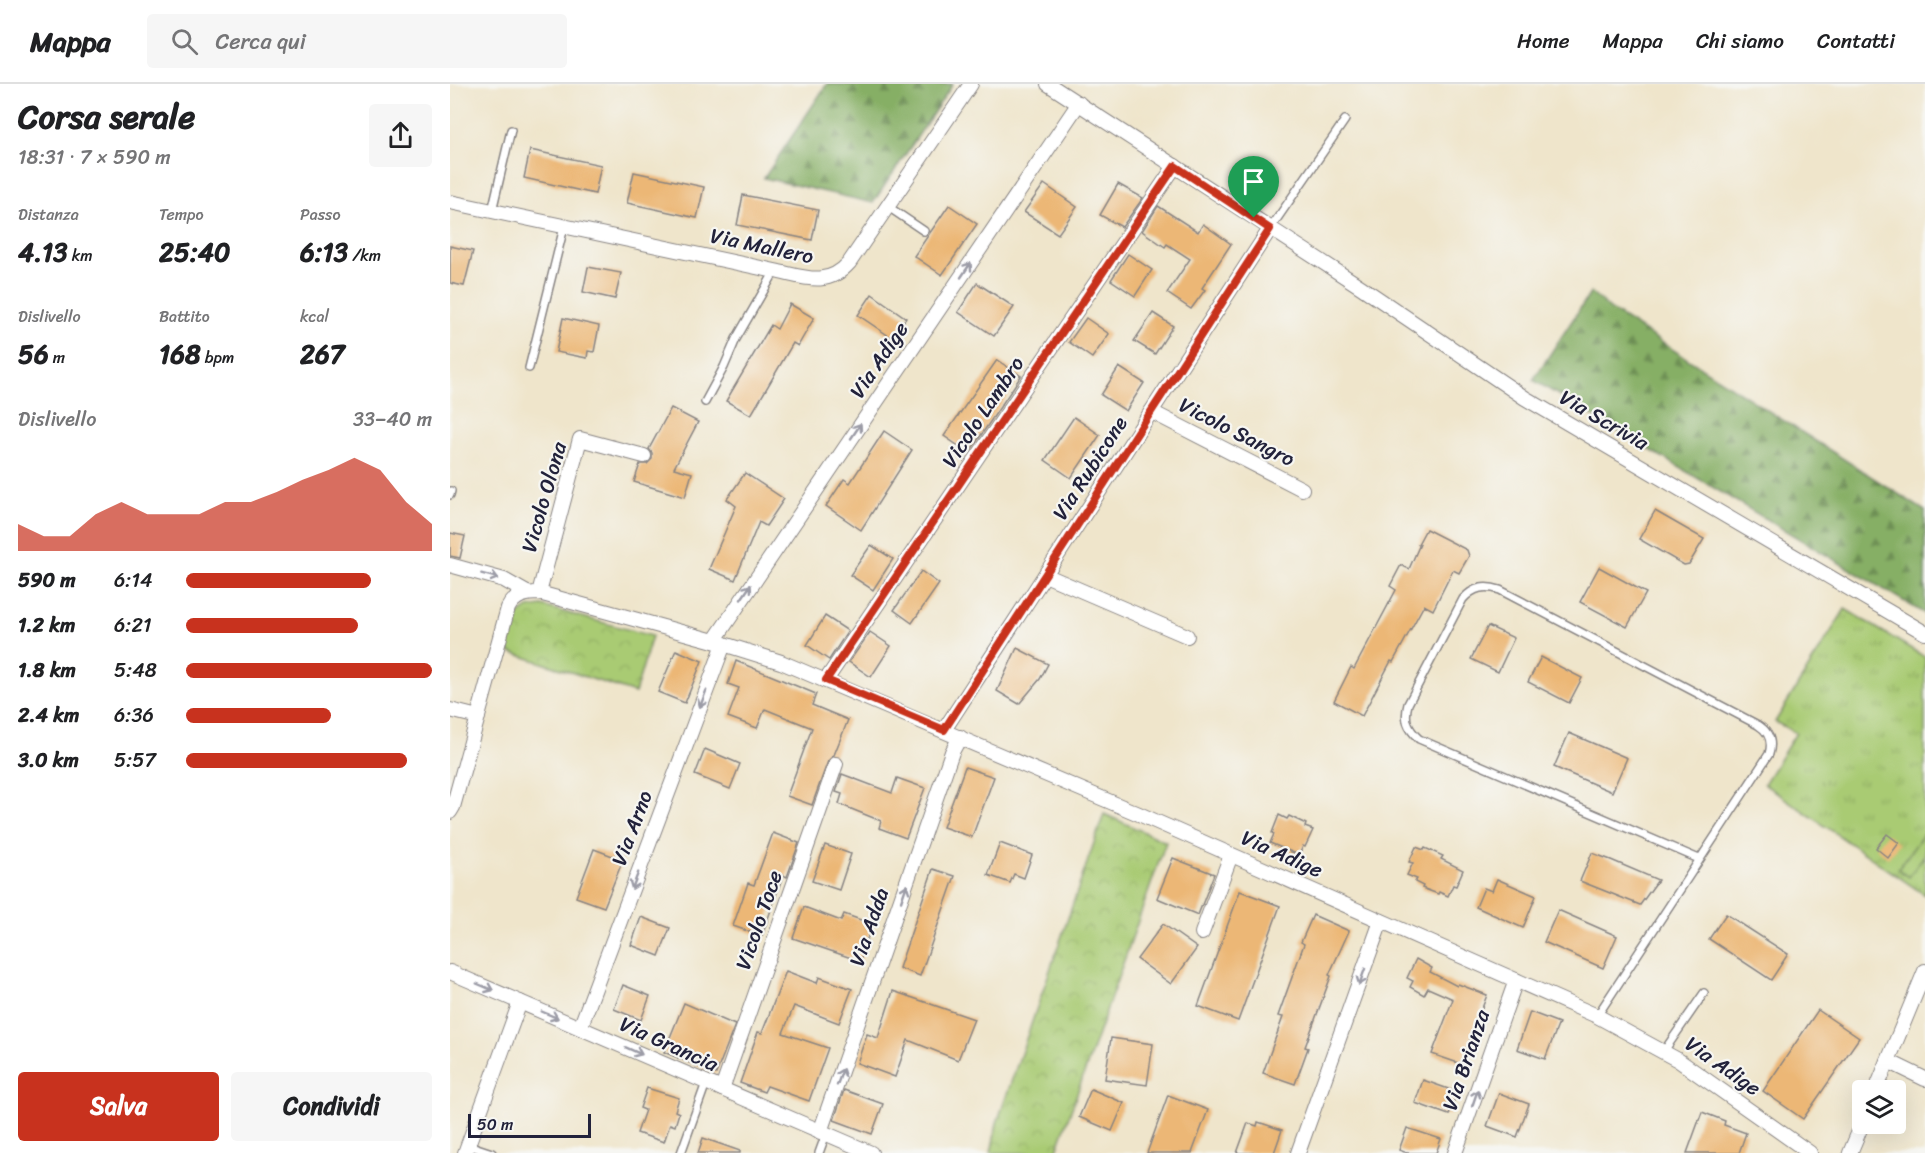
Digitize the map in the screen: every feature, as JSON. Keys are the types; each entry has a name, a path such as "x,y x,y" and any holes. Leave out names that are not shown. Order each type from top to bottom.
{"street":[{"name":"Via Mallero","path":"450,202 817,280 835,276 849,263 971,84"},
{"path":"1048,84 1270,229"},
{"name":"Via Adige","path":"719,642 1079,103"},
{"name":"Vicolo Lambro","path":"826,680 1175,166"},
{"name":"Via Rubicone","path":"944,730 1270,229"},
{"name":"Via Scrivia","path":"1270,229 1354,282 1525,398 1925,633"},
{"name":"Vicolo Sangro","path":"1152,412 1302,489"},
{"name":"Vicolo Olona","path":"533,593 580,439 644,456"},
{"name":"Via Adige","path":"450,565 504,580 533,593 719,642 781,662 944,730 1597,1016 1664,1051 1810,1153"},
{"path":"1045,575 1186,636"},
{"path":"450,812 508,608 517,597 533,593"},
{"name":"Via Arno","path":"580,1028 719,642"},
{"path":"450,710 478,717"},
{"name":"Via Adda","path":"823,1133 952,752 960,737"},
{"name":"Vicolo Toce","path":"722,1089 836,764"},
{"path":"1202,933 1231,855"},
{"path":"1298,1153 1381,921"},
{"path":"1880,1080 1925,971"},
{"name":"Via Grancia","path":"450,972 871,1153"},
{"name":"Via Brianza","path":"1455,1153 1516,980"},
{"path":"467,1149 520,1002"},
{"path":"1888,1061 1925,1079"},
{"path":"1850,1153 1858,1134"}],"lane":[{"path":"1270,229 1345,120"},
{"path":"492,211 511,130"},
{"path":"887,207 924,231"},
{"path":"529,368 564,227"},
{"path":"705,402 736,339 775,271"},
{"path":"1597,1016 1769,754 1771,741 1768,734 1758,725 1500,590 1484,587 1469,592 1463,599 1408,704 1406,720 1414,735 1699,859"},
{"path":"1664,1051 1704,993"},
{"path":"681,1153 706,1083"},
{"path":"819,1153 823,1133"},
{"path":"467,1149 492,1153"}],"green space":[{"path":"827,84 953,84 873,203 764,178"},
{"path":"1591,292 1611,310 1925,511 1925,614 1533,380"},
{"path":"542,606 652,636 635,693 506,651 518,615 528,608"},
{"path":"1845,609 1925,657 1925,832 1899,869 1909,876 1925,854 1925,895 1764,784 1796,733 1775,722"},
{"path":"1104,814 1166,842 1056,1153 991,1153 997,1123"},
{"path":"1925,832 1925,854 1909,877 1898,869"}],"building":[{"path":"530,150 601,165 595,194 524,178"},
{"path":"634,172 704,187 697,218 627,203"},
{"path":"1044,184 1077,207 1058,234 1024,212"},
{"path":"1118,184 1143,198 1122,227 1100,215"},
{"path":"743,195 818,210 812,240 737,225"},
{"path":"949,205 977,224 942,275 914,256"},
{"path":"1158,206 1198,232 1203,224 1231,244 1202,288 1205,290 1191,309 1167,293 1190,259 1167,244 1165,247 1142,231"},
{"path":"450,246 473,251 464,286 450,283"},
{"path":"1128,254 1152,270 1135,296 1111,280"},
{"path":"588,267 621,273 615,299 583,292"},
{"path":"977,283 1014,307 994,336 958,312"},
{"path":"872,294 906,318 892,338 858,315"},
{"path":"790,304 814,318 798,346 793,343 751,415 726,401 771,325 777,329"},
{"path":"1153,313 1173,326 1155,354 1134,341"},
{"path":"563,318 599,326 594,352 588,351 587,358 556,352"},
{"path":"1086,318 1109,334 1092,358 1069,342"},
{"path":"997,360 1021,376 969,453 944,436"},
{"path":"1119,367 1144,383 1126,411 1101,395"},
{"path":"671,408 698,422 674,468 692,473 685,497 634,482 640,464 647,464 652,459 649,449"},
{"path":"1074,417 1100,435 1071,478 1045,460"},
{"path":"884,431 912,450 861,530 826,506 844,479 850,483"},
{"path":"745,473 784,499 766,526 759,522 735,580 709,569 736,506 727,499"},
{"path":"1655,511 1704,539 1689,564 1684,565 1639,539"},
{"path":"1426,529 1467,550 1469,556 1459,573 1453,570 1433,610 1424,605 1362,716 1334,701 1351,667 1354,669 1396,590 1390,586 1401,565 1409,569"},
{"path":"450,533 465,536 460,558 450,556"},
{"path":"871,545 893,559 873,590 850,575"},
{"path":"1599,567 1646,593 1627,627 1580,602"},
{"path":"921,571 939,584 912,623 894,610"},
{"path":"825,616 848,631 829,660 807,645"},
{"path":"1488,626 1514,638 1498,672 1471,659"},
{"path":"870,632 891,646 871,677 849,662"},
{"path":"1017,648 1048,664 1040,679 1019,704 997,691"},
{"path":"676,650 702,661 685,703 658,692"},
{"path":"1541,657 1582,678 1569,703 1528,682"},
{"path":"736,661 816,694 812,705 848,720 834,755 828,761 812,805 787,796 812,728 765,709 757,728 728,717 739,688 728,684"},
{"path":"1569,733 1627,758 1612,792 1554,767"},
{"path":"705,749 740,764 730,789 695,775"},
{"path":"965,767 994,777 972,837 943,827"},
{"path":"842,774 892,793 897,778 925,788 906,838 879,828 881,821 839,804 842,794 836,792"},
{"path":"1279,815 1287,819 1289,816 1313,830 1299,855 1270,843"},
{"path":"773,833 799,843 787,877 783,875 762,936 733,926 748,883 754,885"},
{"path":"1887,834 1899,843 1888,858 1876,848"},
{"path":"1000,843 1032,855 1024,878 1014,874 1010,883 988,875"},
{"path":"825,845 851,854 839,890 812,881"},
{"path":"1416,847 1424,850 1425,848 1443,856 1441,859 1463,870 1456,886 1453,885 1448,896 1422,888 1423,886 1415,882 1417,879 1407,875 1413,863 1409,862"},
{"path":"594,849 623,860 604,907 576,897"},
{"path":"1592,853 1658,880 1640,905 1580,881"},
{"path":"1173,858 1214,874 1198,915 1157,898"},
{"path":"933,869 955,876 920,976 899,968"},
{"path":"1497,879 1536,896 1523,928 1476,907 1484,888 1492,891"},
{"path":"1240,891 1280,906 1238,1021 1198,1006"},
{"path":"804,907 841,921 844,914 872,924 860,961 793,938"},
{"path":"1558,910 1617,936 1603,968 1544,942"},
{"path":"1726,914 1788,954 1771,980 1709,939"},
{"path":"1313,915 1349,931 1329,975 1331,976 1305,1047 1308,1048 1295,1084 1263,1073 1283,1017 1278,1016 1304,944 1301,942"},
{"path":"641,917 670,928 659,956 631,945"},
{"path":"1163,924 1197,948 1171,984 1137,959"},
{"path":"1416,959 1432,968 1430,972 1457,986 1458,984 1487,995 1461,1064 1432,1054 1453,999 1428,988 1424,995 1410,987 1413,981 1407,978"},
{"path":"786,971 817,983 819,977 852,989 839,1023 794,1006 783,1033 828,1048 809,1101 767,1086 764,1092 740,1083 758,1032 762,1033"},
{"path":"623,985 650,996 641,1020 614,1009"},
{"path":"893,991 974,1019 958,1060 908,1040 895,1077 857,1063 867,1034 878,1038"},
{"path":"684,1003 735,1025 716,1074 664,1052"},
{"path":"1818,1010 1859,1038 1803,1119 1763,1091"},
{"path":"1530,1012 1559,1023 1545,1059 1517,1049"},
{"path":"1111,1038 1153,1044 1147,1085 1105,1079"},
{"path":"1423,1080 1457,1092 1449,1115 1415,1103"},
{"path":"647,1088 679,1098 675,1111 679,1113 675,1126 670,1124 664,1142 637,1133 645,1110 640,1108"},
{"path":"1091,1089 1124,1103 1112,1131 1079,1117"},
{"path":"844,1090 883,1104 872,1134 834,1120"},
{"path":"1499,1093 1529,1104 1517,1137 1487,1126"},
{"path":"1168,1095 1208,1110 1192,1153 1147,1153"},
{"path":"1702,1112 1725,1121 1724,1125 1746,1133 1739,1153 1687,1153"},
{"path":"1258,1122 1282,1130 1274,1153 1237,1153 1248,1123 1257,1126"},
{"path":"1407,1128 1441,1139 1436,1153 1407,1153 1399,1150"},
{"path":"703,1138 740,1151 740,1153 698,1153"}],"route":[{"path":"1175,166 1254,218 1270,229 944,730 826,680 1175,166"}]}
